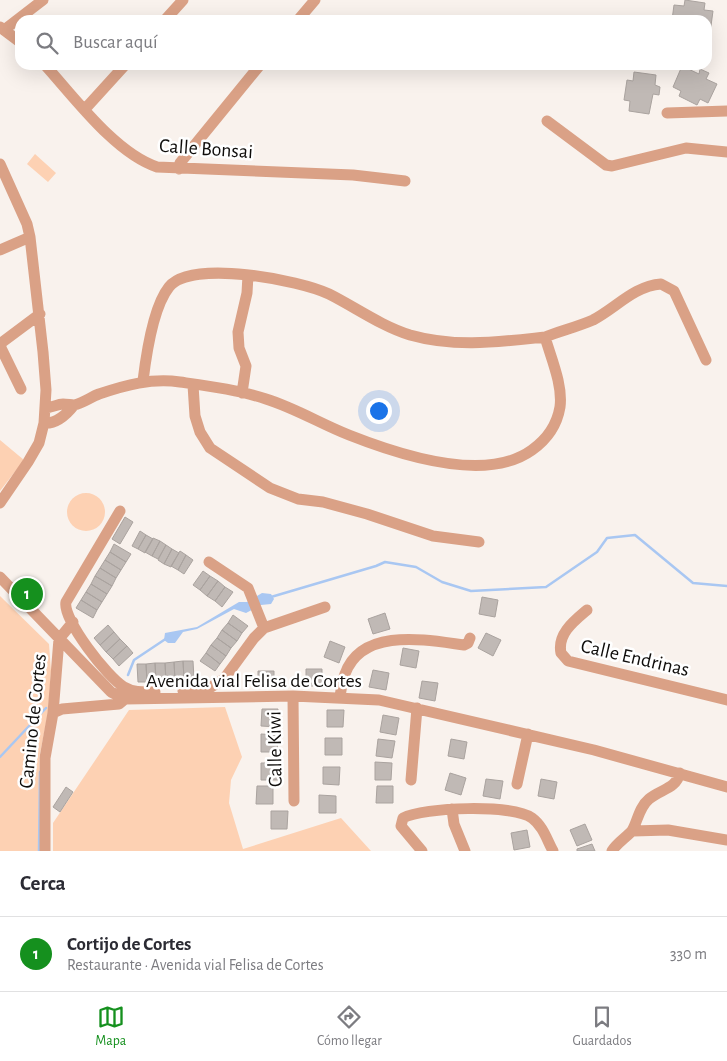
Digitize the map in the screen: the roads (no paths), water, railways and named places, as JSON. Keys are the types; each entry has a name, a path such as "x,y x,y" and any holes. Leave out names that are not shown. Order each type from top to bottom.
{"street":[{"path":"21,15 43,0"},
{"path":"170,15 183,0"},
{"path":"302,15 315,0"},
{"path":"15,19 2,28 15,38"},
{"name":"Calle Bonsai","path":"50,70 115,140 138,158 157,167 353,175 405,181"},
{"path":"85,109 120,70"},
{"path":"179,168 180,163 256,70"},
{"path":"667,113 727,111"},
{"path":"547,121 606,165 612,166 686,148 727,152"},
{"path":"0,164 27,224 30,237 40,314 46,390 44,423 39,443 0,503"},
{"path":"0,250 30,237"},
{"path":"242,393 246,366 239,348 238,332 247,293 248,275"},
{"path":"143,381 150,336 162,298 169,286 185,276 248,275 269,277 310,287 408,334 438,341 475,344 545,337 608,312 636,291 661,284 674,291 706,360"},
{"path":"21,389 0,348 0,343 40,314"},
{"path":"45,408 52,408 61,404 74,405 103,393 143,381 170,381 265,398 350,436 442,463 473,465 503,462 516,459 541,444 557,419 560,406 560,392 545,337"},
{"path":"193,385 193,401 200,432 210,448 270,488 298,499 322,502 367,514 433,536 479,542"},
{"path":"44,423 50,424 68,413 74,405"},
{"path":"120,511 66,602 65,611 70,625 80,632 84,644 122,686 142,692 194,691 211,687 224,678 254,638 264,628 325,607"},
{"path":"210,562 248,588 264,628"},
{"name":"Avenida vial Felisa de Cortes","path":"0,577 112,692 125,699 293,696 378,700 528,734 680,772 727,787"},
{"name":"Calle Endrinas","path":"587,610 568,628 560,642 561,653 568,661 727,700"},
{"name":"Camino de Cortes","path":"45,851 44,758 53,712 59,639 70,625"},
{"path":"340,697 345,673 350,665 358,656 377,644 403,638 464,645 468,643 470,638"},
{"name":"Calle Kiwi","path":"293,696 294,801"},
{"path":"53,712 62,709 119,704 125,699"},
{"path":"411,780 417,708"},
{"path":"517,784 528,734"},
{"path":"612,851 620,840 633,830 637,815 645,803 676,784 680,772"},
{"path":"452,809 454,824 465,851"},
{"path":"422,851 402,828 401,820 415,814 452,809 477,809 526,815 538,824 553,851"},
{"path":"633,830 668,830 727,840"}],"water":[{"path":"262,593 271,594 274,599 271,604 261,605 246,613 234,609 197,629 183,632 175,643 168,643 164,640 165,633 197,627 239,602 247,602"}],"waterway":[{"path":"271,597 385,562 416,567 442,582 471,591 546,587 597,552 607,538 635,535 693,583 727,586"},
{"path":"128,675 134,660 167,638"},
{"path":"0,757 46,708"},
{"path":"39,851 40,772"}],"place":[{"name":"Cortijo de Cortes","path":"27,594"}]}
